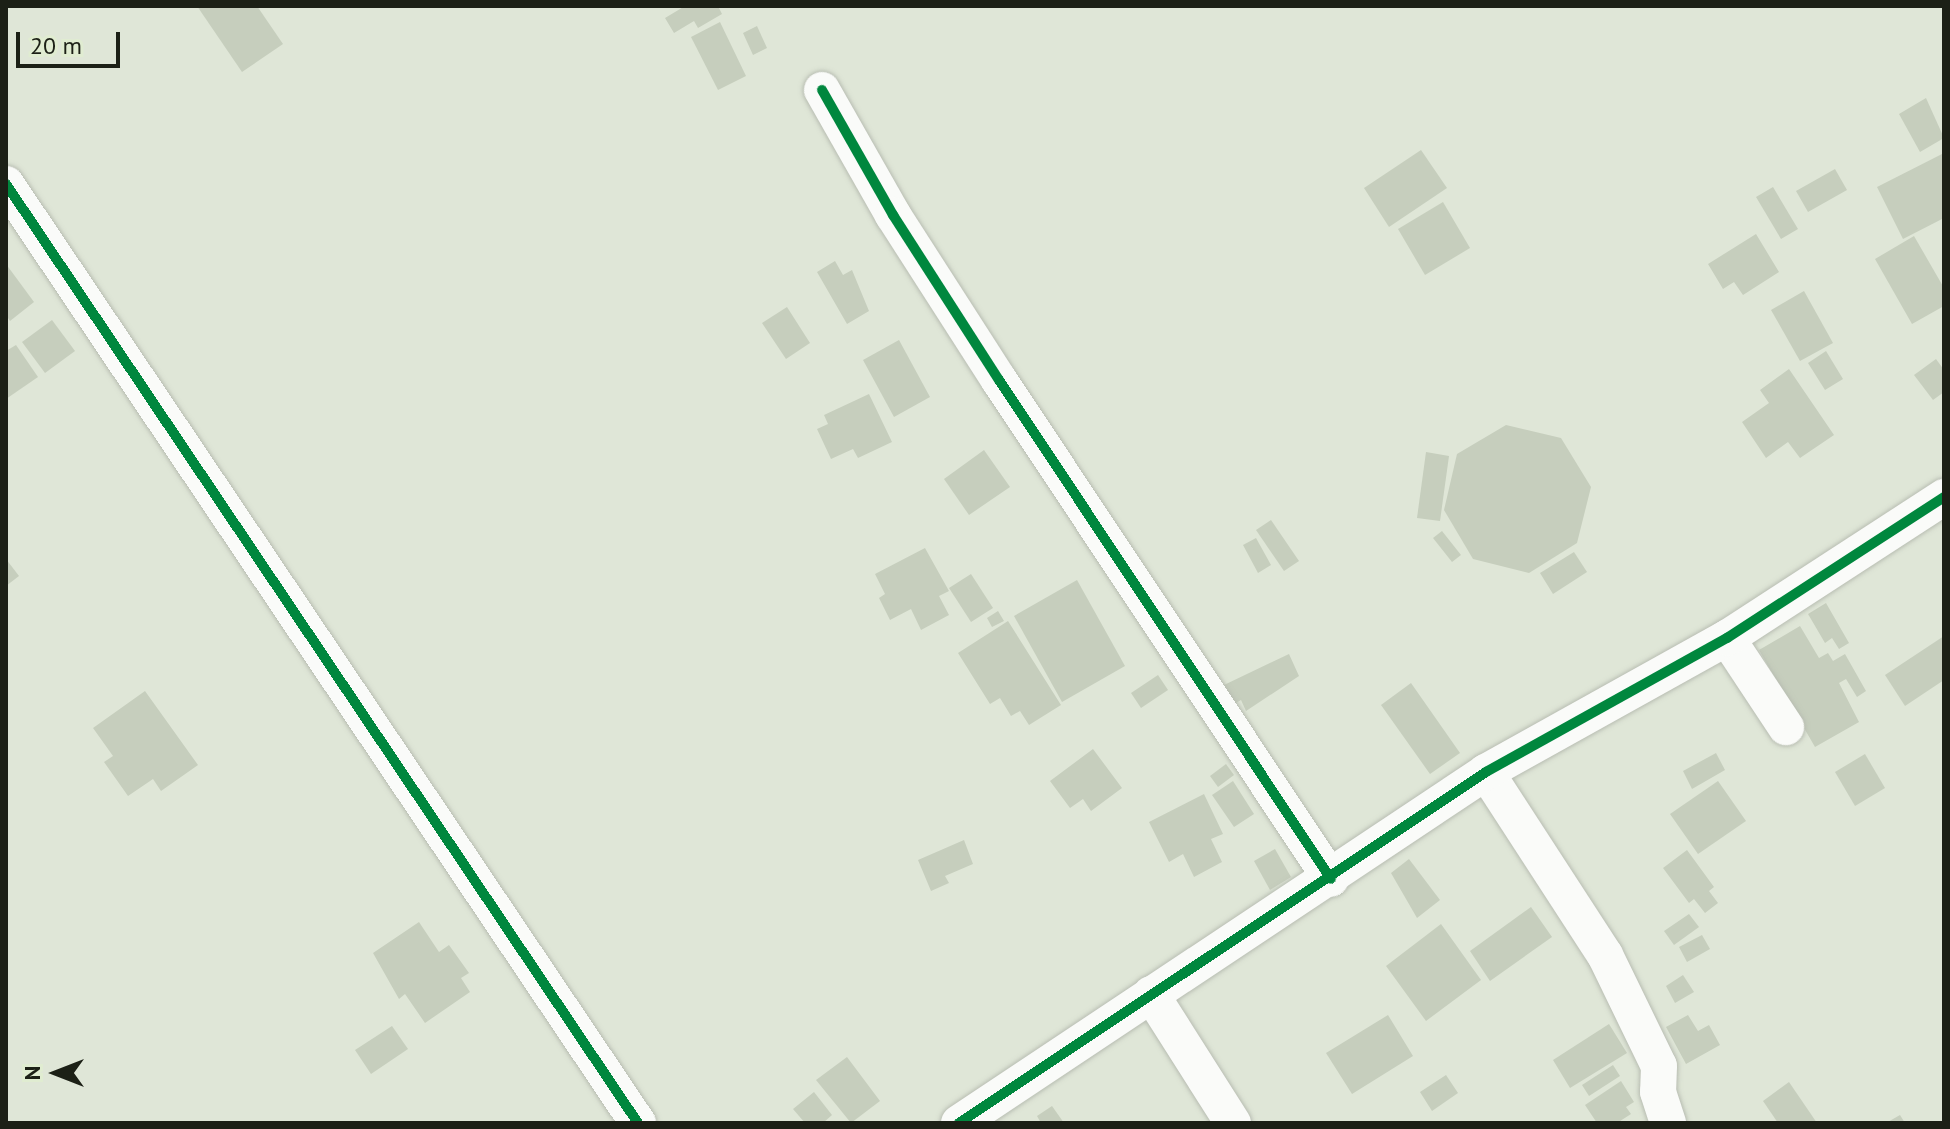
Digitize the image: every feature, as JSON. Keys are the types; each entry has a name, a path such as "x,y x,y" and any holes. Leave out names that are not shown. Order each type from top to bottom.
{"street":[{"path":"822,90 893,215 999,380 1331,879"},
{"path":"6,184 638,1123"},
{"path":"959,1123 1151,994 1331,879 1486,772 1727,638 1944,497"},
{"path":"1727,638 1786,727"},
{"path":"1486,772 1605,955 1659,1066 1658,1092 1668,1123"},
{"path":"1151,994 1233,1123"}],"building":[{"path":"197,6 257,6 283,44 242,72"},
{"path":"685,6 718,6 722,14 698,28 694,21 674,33 665,18"},
{"path":"720,22 746,76 718,90 691,37"},
{"path":"757,26 767,48 753,55 743,33"},
{"path":"1926,98 1944,138 1920,152 1899,114"},
{"path":"1421,150 1447,188 1389,227 1364,188"},
{"path":"1944,153 1944,218 1903,239 1877,187"},
{"path":"1835,169 1847,190 1808,212 1796,191"},
{"path":"1773,187 1798,229 1781,239 1756,197"},
{"path":"1443,202 1470,248 1425,275 1398,229"},
{"path":"1756,234 1779,272 1743,295 1734,282 1723,289 1708,264"},
{"path":"1914,236 1944,288 1944,306 1912,324 1875,259"},
{"path":"835,261 843,275 852,270 869,311 847,324 817,272"},
{"path":"6,264 34,302 10,321 6,315"},
{"path":"1804,291 1833,343 1800,361 1771,310"},
{"path":"787,307 810,343 786,359 762,323"},
{"path":"52,320 75,351 45,373 22,342"},
{"path":"899,340 930,397 894,417 863,360"},
{"path":"16,345 38,377 6,399 6,351"},
{"path":"1826,351 1843,379 1825,390 1808,363"},
{"path":"1936,359 1944,370 1944,392 1933,400 1914,375"},
{"path":"1789,369 1834,435 1800,458 1788,442 1766,458 1742,422 1769,403 1760,390"},
{"path":"869,394 892,442 858,458 853,449 831,459 817,429 828,424 824,415"},
{"path":"1506,425 1561,438 1591,487 1577,543 1529,573 1473,559 1444,510 1457,454"},
{"path":"984,450 1010,487 969,515 944,479"},
{"path":"1426,452 1449,456 1440,521 1417,518"},
{"path":"1271,520 1299,561 1284,571 1256,530"},
{"path":"1442,531 1461,555 1452,562 1433,538"},
{"path":"1256,538 1271,565 1258,573 1243,545"},
{"path":"925,548 949,591 939,596 949,615 921,630 911,609 890,620 879,598 885,594 875,574"},
{"path":"1574,552 1587,572 1553,594 1540,573"},
{"path":"6,559 19,576 6,586"},
{"path":"971,574 993,608 971,622 949,588"},
{"path":"1077,580 1125,666 1062,702 1014,616"},
{"path":"1826,603 1849,643 1839,649 1832,638 1825,643 1808,614"},
{"path":"998,611 1004,621 992,627 987,618"},
{"path":"1008,621 1061,705 1029,725 1020,711 1011,716 1000,698 990,704 958,653"},
{"path":"1800,626 1819,658 1828,653 1833,661 1845,654 1866,691 1857,697 1846,679 1839,683 1859,722 1815,747 1759,650"},
{"path":"1944,636 1944,680 1905,706 1885,675"},
{"path":"1289,654 1299,676 1246,711 1241,700 1234,704 1224,685"},
{"path":"1158,675 1168,690 1141,708 1131,693"},
{"path":"1411,683 1460,753 1430,774 1381,705"},
{"path":"145,691 198,765 161,791 153,779 128,796 104,762 113,756 93,728"},
{"path":"1093,749 1122,788 1091,811 1083,799 1070,808 1050,781"},
{"path":"1716,753 1725,770 1692,789 1683,771"},
{"path":"1865,754 1885,788 1855,806 1835,772"},
{"path":"1226,764 1234,775 1218,787 1210,776"},
{"path":"1233,781 1254,814 1234,827 1212,795"},
{"path":"1718,781 1746,821 1698,854 1670,814"},
{"path":"1204,794 1223,834 1211,839 1222,862 1194,877 1183,854 1169,862 1149,822"},
{"path":"964,840 973,864 945,876 949,883 931,891 918,860"},
{"path":"1275,849 1291,877 1270,890 1254,861"},
{"path":"1687,850 1714,887 1709,891 1718,903 1705,913 1694,899 1689,903 1663,868"},
{"path":"1409,859 1440,900 1417,918 1391,873"},
{"path":"1531,907 1552,937 1490,981 1470,951"},
{"path":"1689,914 1699,927 1674,945 1664,931"},
{"path":"419,922 439,952 449,945 469,973 461,978 470,992 425,1023 405,994 399,999 373,953"},
{"path":"1441,924 1481,980 1426,1021 1386,966"},
{"path":"1702,935 1710,949 1687,962 1679,947"},
{"path":"1683,975 1694,992 1675,1003 1666,986"},
{"path":"1388,1015 1413,1056 1352,1094 1326,1053"},
{"path":"1688,1015 1698,1031 1709,1025 1720,1045 1686,1064 1666,1027"},
{"path":"1609,1024 1627,1053 1570,1088 1553,1060"},
{"path":"392,1026 408,1049 371,1074 355,1050"},
{"path":"847,1057 880,1101 851,1123 816,1080"},
{"path":"1613,1065 1620,1076 1589,1096 1582,1085"},
{"path":"1446,1075 1458,1093 1432,1111 1420,1092"},
{"path":"1621,1081 1634,1102 1626,1107 1631,1114 1617,1123 1597,1123 1585,1105"},
{"path":"1789,1082 1817,1123 1778,1123 1763,1101"},
{"path":"814,1092 832,1115 823,1123 805,1123 793,1109"},
{"path":"1052,1106 1064,1123 1041,1123 1037,1116"},
{"path":"1900,1115 1905,1123 1886,1123"}],"cycle path":[{"path":"822,90 893,215 999,380 1331,879"},
{"path":"6,184 638,1123"},
{"path":"959,1123 1486,772 1727,638 1944,497"}]}
